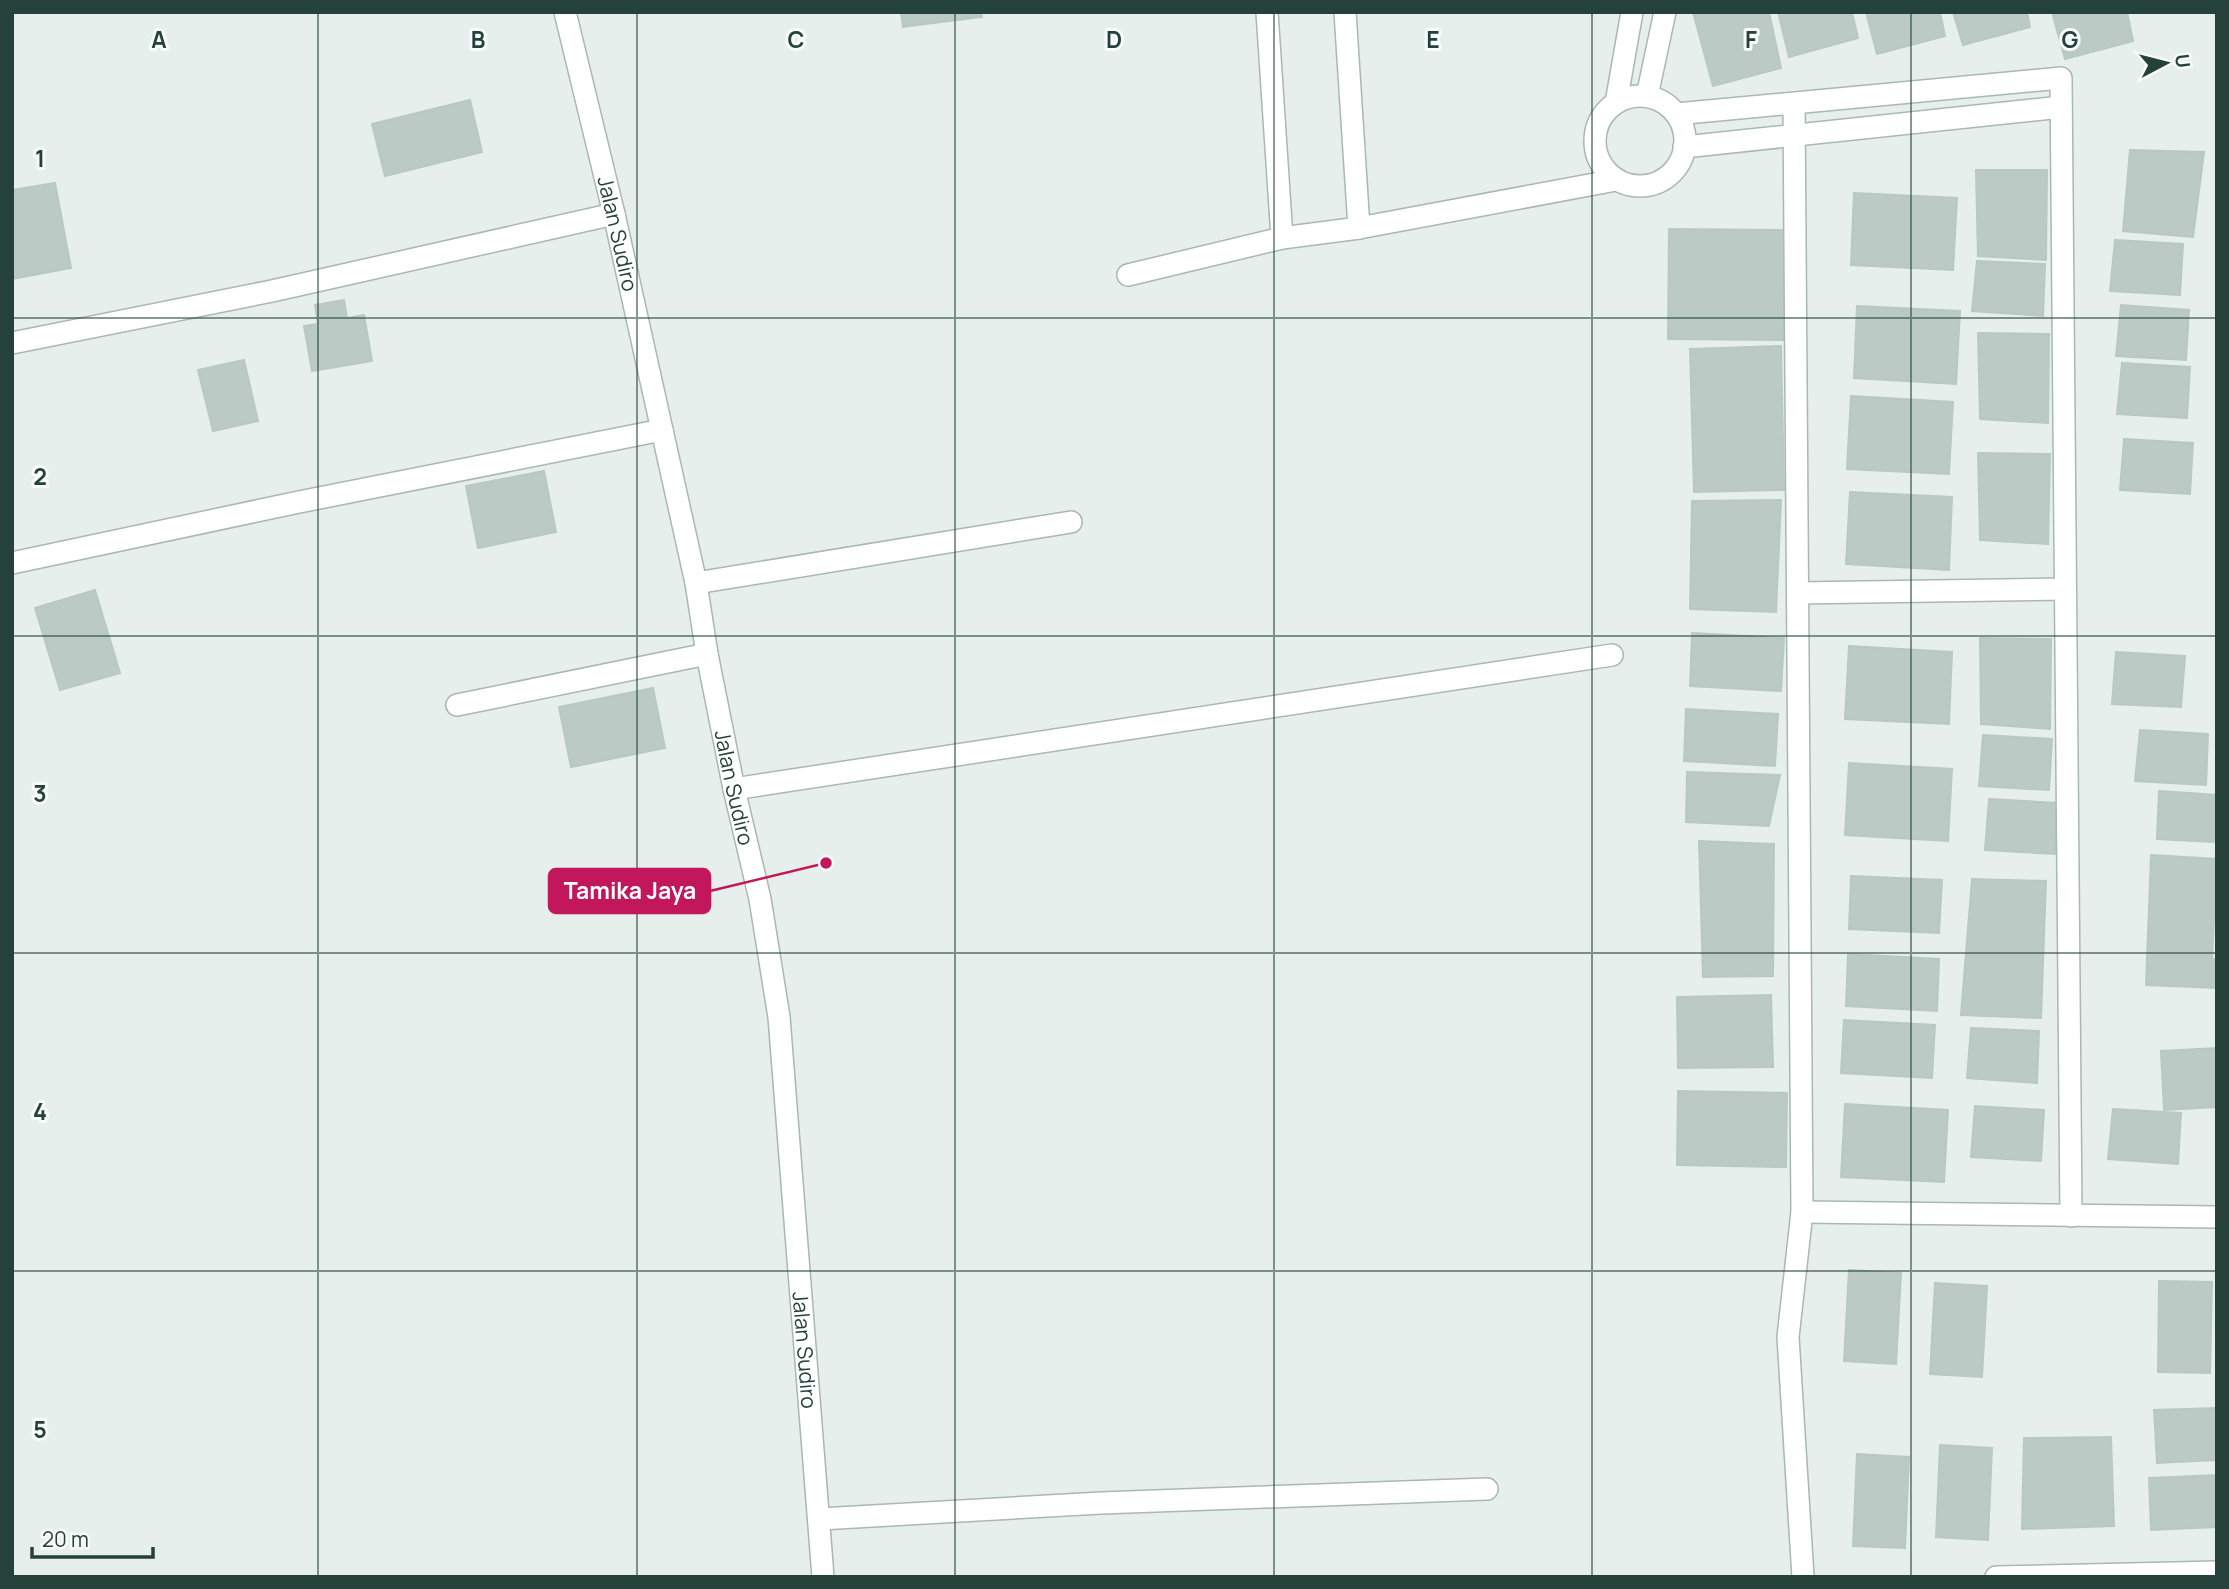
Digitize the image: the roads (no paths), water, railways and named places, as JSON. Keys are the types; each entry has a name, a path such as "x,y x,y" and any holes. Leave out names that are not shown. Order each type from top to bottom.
{"street":[{"name":"Jalan Sudiro","path":"565,12 614,214 696,583 734,789 760,899 779,1017 823,1577"},
{"path":"1267,12 1282,238"},
{"path":"1345,12 1359,228"},
{"path":"1616,103 1632,12"},
{"path":"1647,96 1665,12"},
{"path":"1676,114 2061,78 2071,1216"},
{"path":"1647,96 1663,102 1682,124 1684,147 1680,161 1672,174 1659,183 1638,187 1616,180 1605,170 1597,157 1597,127 1604,113 1616,103 1631,97 1647,96"},
{"path":"1794,104 1802,1212 1788,1337 1803,1577"},
{"path":"1684,147 2061,107"},
{"path":"1128,275 1282,238 1359,228 1616,180"},
{"path":"12,343 272,291 614,214"},
{"path":"12,563 299,502 662,430"},
{"path":"696,583 1072,522"},
{"path":"1798,593 2065,589"},
{"path":"457,705 707,654"},
{"path":"734,789 1612,655"},
{"path":"1802,1212 2217,1217"},
{"path":"820,1519 1101,1503 1488,1489"},
{"path":"1996,1577 2217,1572"}],"place":[{"name":"Tamika Jaya","path":"826,863"}]}
